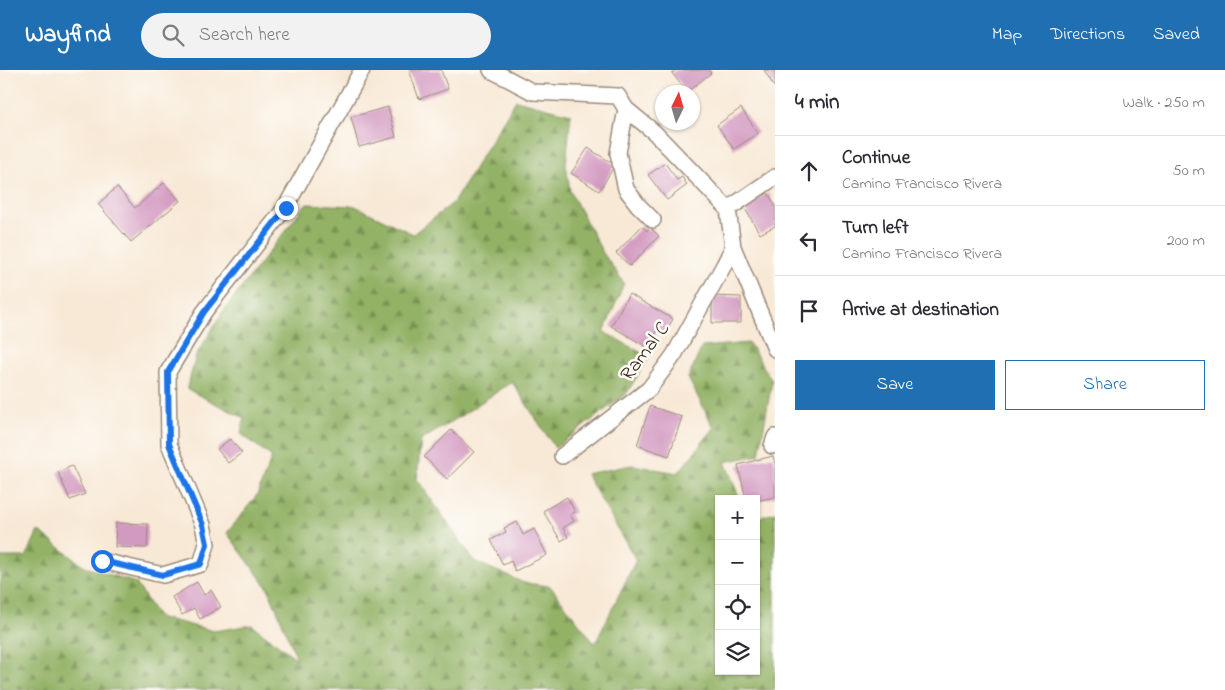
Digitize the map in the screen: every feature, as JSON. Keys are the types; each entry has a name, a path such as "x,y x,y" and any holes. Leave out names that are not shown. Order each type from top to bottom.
{"street":[{"path":"102,561 163,575 201,564 207,544 203,525 169,444 168,372 204,312 286,208 362,70"},
{"path":"490,70 532,92 618,96 626,109 654,132 728,210 733,247 775,349"},
{"path":"626,109 618,153 626,189 653,220"},
{"path":"728,210 775,177"},
{"name":"Ramal C","path":"562,456 649,389 674,355 733,247"}],"green space":[{"path":"516,100 571,114 566,165 570,191 603,253 624,283 604,332 649,357 627,393 555,448 512,382 421,440 417,479 474,561 524,583 550,586 595,644 636,560 586,474 632,465 678,473 714,428 688,378 702,347 749,343 772,381 759,455 725,462 738,495 715,495 715,675 760,675 760,517 775,513 775,690 0,690 0,557 26,557 38,531 85,567 136,583 158,617 214,631 252,625 297,659 269,590 227,533 257,495 272,457 241,434 244,418 187,389 196,356 222,313 306,204 355,206 413,234 453,203"}],"building":[{"path":"409,70 441,70 448,89 419,99"},
{"path":"676,70 709,70 711,73 696,85 681,85 672,73"},
{"path":"764,70 775,70 775,88"},
{"path":"388,107 396,137 359,147 351,117"},
{"path":"741,108 758,133 734,149 717,125"},
{"path":"588,148 615,165 599,191 571,173"},
{"path":"665,163 677,180 682,177 687,185 667,200 648,175"},
{"path":"164,183 180,201 131,242 98,204 117,187 135,208"},
{"path":"768,193 775,205 775,226 760,234 744,207"},
{"path":"642,226 647,231 650,227 659,236 630,266 616,253"},
{"path":"629,294 673,319 665,333 658,329 647,347 611,326"},
{"path":"712,296 741,297 741,323 712,323"},
{"path":"650,406 682,417 669,456 637,445"},
{"path":"451,430 474,452 447,479 424,457"},
{"path":"230,439 242,453 228,463 217,449"},
{"path":"773,456 775,464 775,497 760,500 760,495 745,495 738,465"},
{"path":"72,466 85,494 70,500 58,472"},
{"path":"567,497 575,512 570,515 574,521 563,528 568,537 561,541 543,511"},
{"path":"517,522 523,535 534,529 547,555 515,571 511,561 503,565 491,540 506,532 504,528"},
{"path":"116,523 148,524 147,548 115,547"},
{"path":"197,582 204,595 211,590 221,607 200,619 194,608 182,615 172,597"}],"route":[{"path":"102,561 163,575 201,564 207,544 203,525 169,444 168,372 204,312 286,208"}]}
